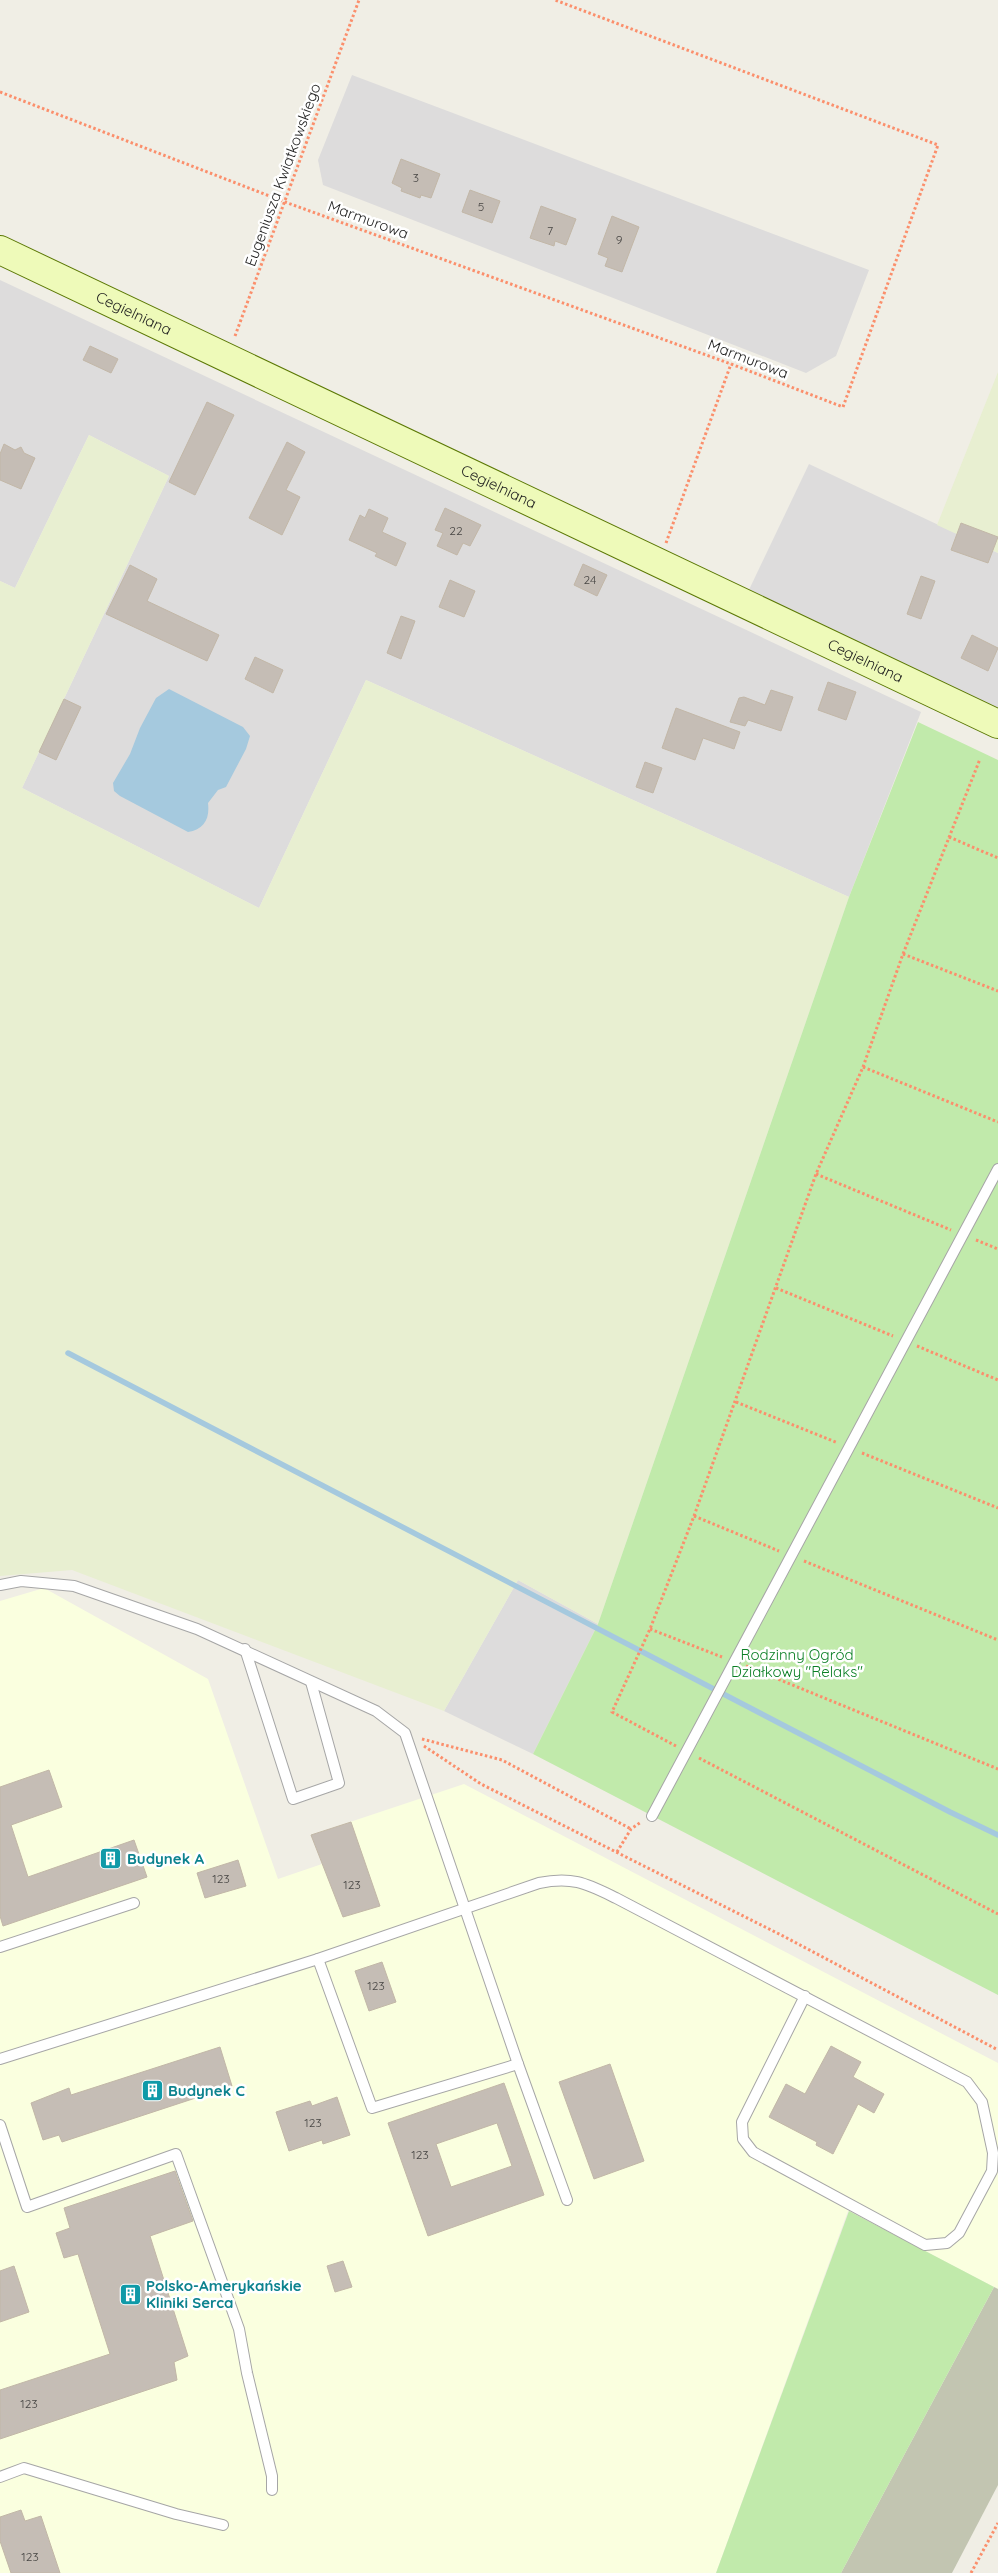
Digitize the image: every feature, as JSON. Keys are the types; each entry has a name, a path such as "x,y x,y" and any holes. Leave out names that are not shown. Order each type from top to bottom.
{"street":[{"name":"Cegielniana","path":"0,250 998,724"}],"lane":[{"path":"652,1816 688,1752 734,1661 793,1556 849,1447 998,1169"},
{"path":"0,1585 21,1581 74,1586 197,1629 245,1649 311,1682 376,1711 405,1733 518,2064 567,2200"},
{"path":"245,1649 293,1799 339,1784 311,1682"},
{"path":"0,2059 318,1959 464,1908 553,1880 582,1882 804,1996 967,2082 982,2102 993,2153 992,2171 959,2233 948,2243 925,2245 753,2152 743,2139 742,2122 804,1996"},
{"path":"0,1947 134,1903"},
{"path":"318,1959 372,2108 518,2064"},
{"path":"0,2125 27,2207 176,2154 239,2329 247,2373 272,2476 272,2490"},
{"path":"0,2477 24,2468 176,2514 223,2525"}],"path":[{"name":"Eugeniusza Kwiatkowskiego","path":"227,358 360,0"},
{"name":"Marmurowa","path":"0,92 285,202 731,364 843,407 938,145 554,0"},
{"path":"659,562 731,364"},
{"path":"980,759 903,954 863,1067 816,1174 694,1516 650,1629 612,1712 998,1914"},
{"path":"949,837 998,858"},
{"path":"903,954 998,991"},
{"path":"863,1067 998,1122"},
{"path":"816,1174 998,1250"},
{"path":"776,1288 998,1380"},
{"path":"736,1402 998,1508"},
{"path":"694,1516 998,1640"},
{"path":"650,1629 734,1661 998,1769"},
{"path":"405,1733 502,1760 631,1829"},
{"path":"405,1733 481,1784 617,1852 998,2050"},
{"path":"617,1852 631,1829 652,1816"},
{"path":"971,2573 998,2523"}],"shaded area":[{"path":"352,75 869,270 836,356 806,373 323,185 318,160"},
{"path":"0,280 921,712 849,897 366,680 259,908 22,788 169,476 89,435 15,588 0,581"},
{"path":"998,372 998,553 937,525"},
{"path":"89,435 169,476 22,788 259,908 366,680 849,897 598,1624 518,1580 444,1711 72,1570 0,1576 0,581 15,588"},
{"path":"809,464 998,553 998,712 747,594"},
{"path":"518,1580 598,1624 533,1754 444,1711"},
{"path":"44,1588 208,1679 278,1879 322,1864 311,1835 464,1784 998,2063 998,2289 848,2211 716,2573 0,2573 0,1601"},
{"path":"994,2287 998,2289 998,2485 952,2573 841,2573"}],"green space":[{"name":"Rodzinny Ogród Działkowy \"Relaks\"","path":"918,722 998,760 998,1995 533,1754 598,1624 849,897"},
{"path":"849,2211 994,2287 841,2573 716,2573"}],"water":[{"path":"169,689 243,727 250,736 246,749 226,787 218,790 208,803 208,814 205,822 194,831 188,832 114,791 113,783 130,754 140,728 156,698"}],"building":[{"path":"401,159 440,174 431,198 421,195 420,198 401,191 402,188 392,183"},
{"path":"470,190 500,201 492,223 462,212"},
{"path":"541,206 576,219 566,245 555,241 554,246 530,238"},
{"path":"612,216 639,227 622,272 605,266 608,258 598,254"},
{"path":"90,346 118,359 111,373 83,360"},
{"path":"207,402 234,415 195,495 169,482"},
{"path":"287,442 305,452 286,490 300,497 282,535 249,518"},
{"path":"4,444 15,450 21,447 24,453 35,458 21,489 0,480 0,454"},
{"path":"445,508 481,525 470,546 463,543 457,555 437,546 443,533 435,530"},
{"path":"369,509 388,518 382,532 406,543 396,566 375,556 377,553 349,540 360,515 365,518"},
{"path":"961,523 998,537 988,563 951,550"},
{"path":"583,564 607,575 597,596 574,585"},
{"path":"130,565 157,579 147,601 219,635 207,661 106,614"},
{"path":"921,576 935,581 921,619 907,614"},
{"path":"450,580 475,591 464,617 439,607"},
{"path":"401,616 415,621 401,659 387,653"},
{"path":"972,635 998,648 988,671 961,658"},
{"path":"255,657 283,670 273,693 245,679"},
{"path":"828,682 856,692 846,720 818,710"},
{"path":"771,690 793,697 781,731 748,720 745,726 730,722 739,698 744,697 765,705"},
{"path":"64,699 81,707 56,760 39,752"},
{"path":"676,708 740,732 734,749 703,738 695,760 662,748"},
{"path":"645,762 662,768 653,793 636,787"},
{"name":"Budynek A","path":"49,1770 62,1807 11,1825 28,1877 134,1840 147,1877 3,1926 0,1916 0,1787"},
{"path":"351,1822 380,1906 343,1917 311,1835"},
{"path":"238,1860 246,1886 205,1898 197,1873"},
{"path":"382,1962 396,2002 369,2011 355,1971"},
{"path":"831,2046 861,2062 853,2077 884,2094 874,2113 858,2104 833,2154 816,2145 817,2142 769,2117 786,2084 805,2094"},
{"name":"Budynek C","path":"220,2047 232,2086 62,2142 59,2135 43,2140 31,2103 69,2088 71,2095"},
{"path":"610,2064 644,2161 594,2179 559,2082"},
{"path":"504,2083 544,2195 428,2236 388,2123","holes":["497,2123 512,2166 451,2187 436,2144"]},
{"path":"337,2097 350,2135 323,2144 322,2140 289,2151 276,2112 310,2101 312,2106"},
{"name":"Polsko-Amerykańskie Kliniki Serca","path":"175,2171 193,2221 150,2236 188,2356 174,2362 177,2380 0,2439 0,2390 110,2354 78,2254 64,2258 56,2233 70,2228 64,2208"},
{"path":"343,2261 352,2287 335,2292 327,2266"},
{"path":"14,2266 29,2312 0,2322 0,2271"},
{"path":"21,2510 25,2521 41,2516 60,2573 11,2573 0,2541 0,2517"}],"waterway":[{"path":"68,1353 950,1812 998,1835"}],"place":[{"name":"Budynek A","path":"111,1859"},
{"name":"Budynek C","path":"152,2091"},
{"name":"Polsko-Amerykańskie Kliniki Serca","path":"130,2295"}]}
